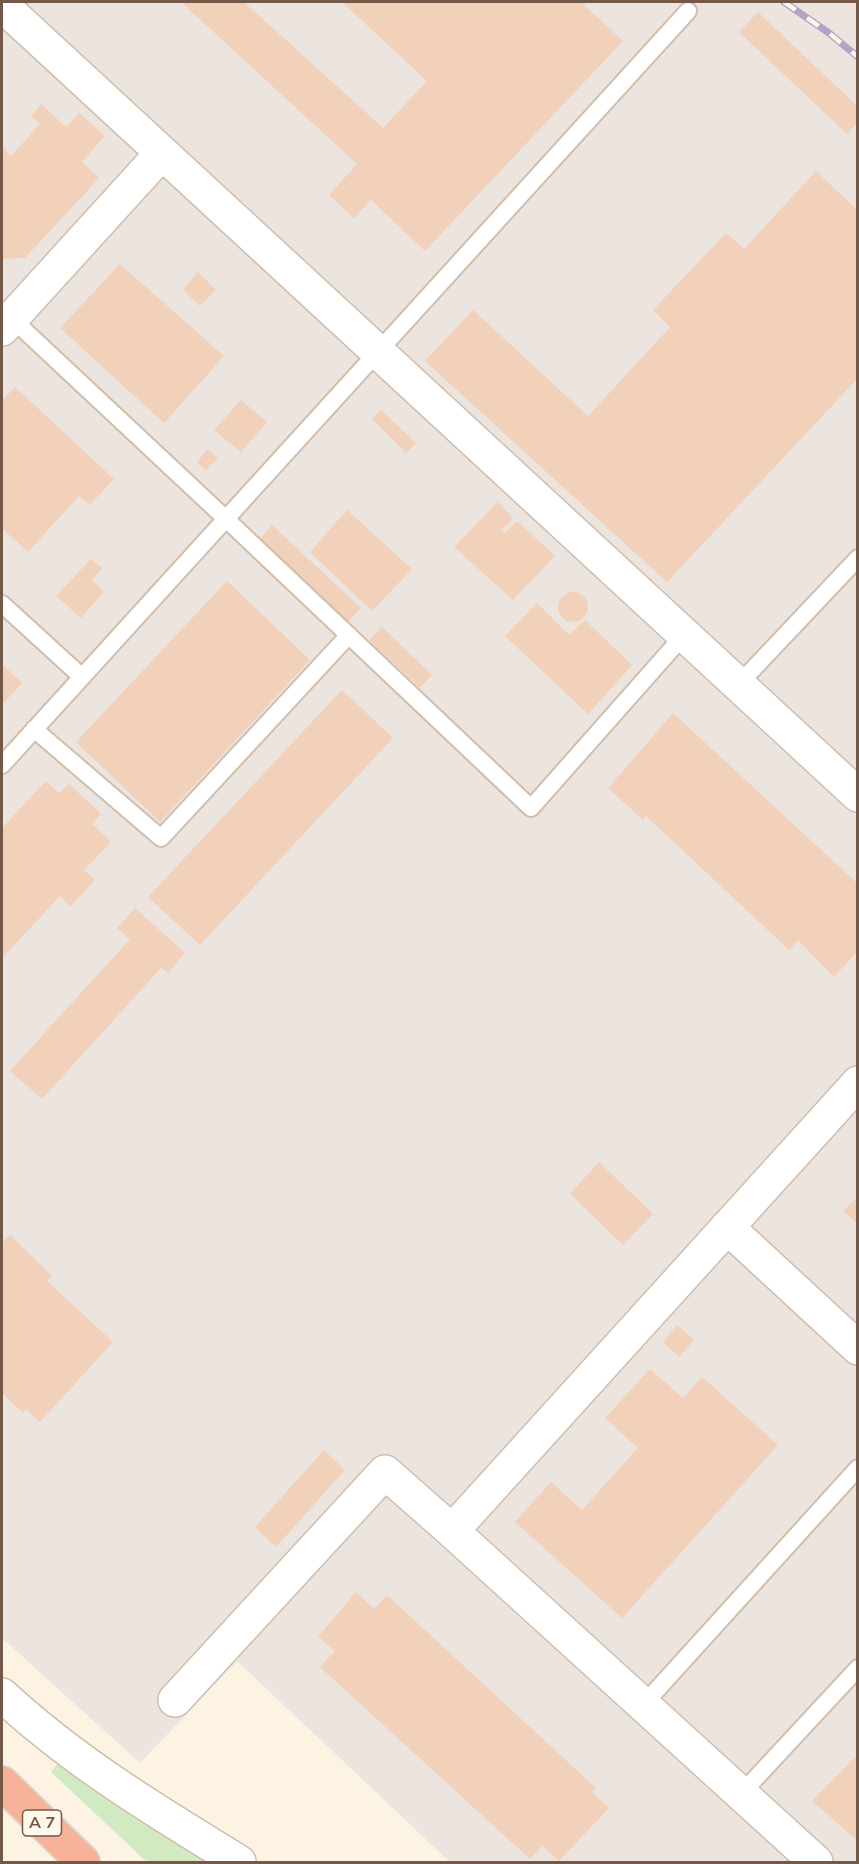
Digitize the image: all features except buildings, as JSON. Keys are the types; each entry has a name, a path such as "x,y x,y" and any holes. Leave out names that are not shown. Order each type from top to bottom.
{"highway":[{"name":"A 7","path":"2,1783 83,1863"}],"street":[{"path":"2,5 858,795"},
{"path":"5,319 162,153"},
{"path":"452,1531 858,1083"},
{"path":"727,1227 858,1348"},
{"path":"175,1700 385,1472 816,1863"},
{"path":"2,1695 26,1718 135,1799 239,1863"}],"lane":[{"path":"2,765 688,11"},
{"path":"5,319 226,519 531,808 684,635"},
{"path":"738,685 858,558"},
{"path":"2,604 82,677"},
{"path":"34,729 161,838 349,636"},
{"path":"643,1705 858,1468"},
{"path":"741,1794 858,1668"}],"shaded area":[{"path":"2,2 857,2 857,1862 450,1862 237,1661 140,1763 2,1638"}],"green space":[{"path":"58,1763 207,1862 147,1862 51,1772"}],"railway":[{"path":"784,2 829,33 858,57"}]}
